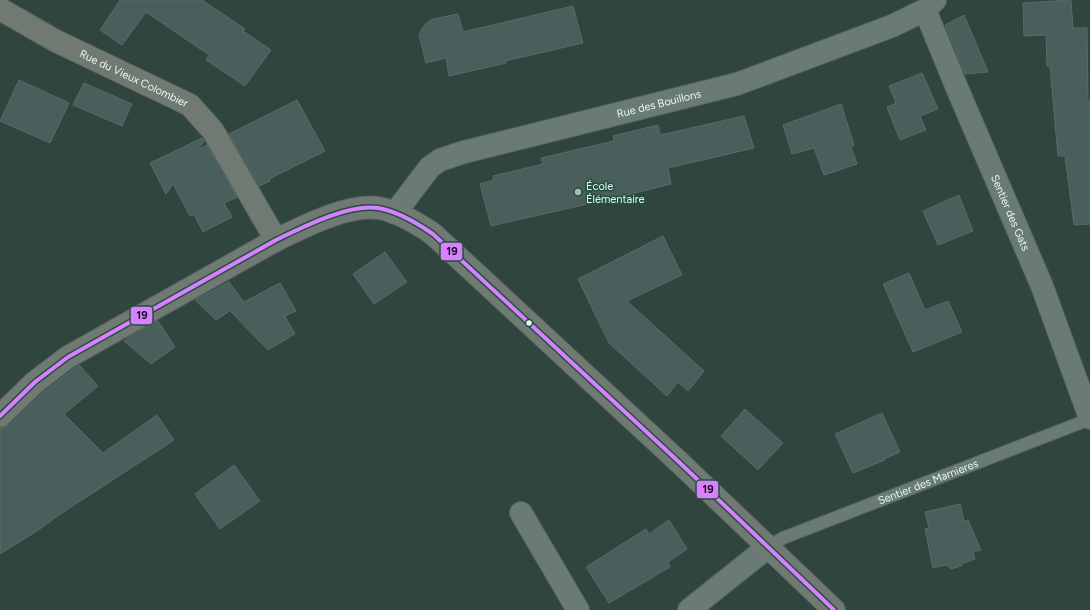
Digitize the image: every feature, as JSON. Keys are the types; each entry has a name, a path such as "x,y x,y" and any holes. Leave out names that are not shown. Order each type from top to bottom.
{"street":[{"name":"Rue des Bouillons","path":"395,213 430,167 440,160 472,150 737,84 892,26 930,5"},
{"name":"Sentier des Gats","path":"930,5 960,95 1042,286 1090,419"},
{"name":"Rue du Vieux Colombier","path":"0,9 56,41 190,105 213,131 276,240"},
{"path":"0,416 35,382 68,357 276,240 309,224 338,214 360,208 378,208 395,213 417,223 433,234 680,463 834,610"},
{"path":"521,513 578,610"},
{"path":"689,610 768,547"}],"lane":[{"name":"Sentier des Marnieres","path":"768,547 783,538 1090,419"}],"building":[{"path":"120,0 202,0 245,29 243,31 271,50 245,86 206,60 209,55 146,12 122,45 100,30"},
{"path":"1071,0 1073,28 1087,28 1088,101 1090,101 1090,224 1074,225 1065,156 1058,156 1050,66 1047,66 1046,35 1024,36 1023,3"},
{"path":"573,6 583,43 449,76 446,58 426,63 419,35 422,28 433,19 458,14 463,32"},
{"path":"964,15 988,72 965,74 945,25"},
{"path":"922,73 938,109 920,116 926,130 900,140 887,107 896,103 889,86"},
{"path":"19,80 69,103 50,143 0,121"},
{"path":"84,83 132,104 122,126 73,105"},
{"path":"297,100 325,151 269,179 270,181 259,186 229,134"},
{"path":"841,104 854,145 851,147 857,164 824,175 814,148 792,154 783,125"},
{"path":"744,116 754,148 668,168 671,184 491,226 480,184 494,180 493,176 543,164 541,158 614,141 613,136 658,125 660,135"},
{"path":"202,138 204,141 198,150 207,145 237,197 224,203 232,217 203,232 194,214 190,216 173,184 166,194 150,163"},
{"path":"959,195 973,231 938,245 923,211"},
{"path":"663,236 682,275 627,301 704,371 688,391 678,382 667,396 609,343 578,279"},
{"path":"385,252 407,282 374,304 353,274"},
{"path":"909,273 925,310 948,301 962,332 913,352 883,284"},
{"path":"229,282 244,302 280,283 296,311 285,316 295,334 268,350 230,311 216,320 195,300"},
{"path":"158,321 175,347 151,364 124,341 135,333"},
{"path":"79,365 98,386 64,414 103,453 157,415 174,440 0,554 0,428 9,425 43,392"},
{"path":"745,409 783,443 758,470 721,436"},
{"path":"882,413 900,452 853,473 835,434"},
{"path":"234,465 260,501 220,529 195,494"},
{"path":"960,504 964,521 968,520 981,550 973,552 975,559 964,563 961,566 951,569 946,565 933,568 925,529 929,528 925,512"},
{"path":"669,520 687,549 668,562 670,567 609,603 586,567 646,529 649,534"}],"transit line":[{"name":"19","path":"0,416 35,382 68,357 276,240 312,223 339,213 353,209 378,208 407,218 433,234 680,463 834,610"}],"place":[{"name":"École Élémentaire","path":"578,192"}]}
